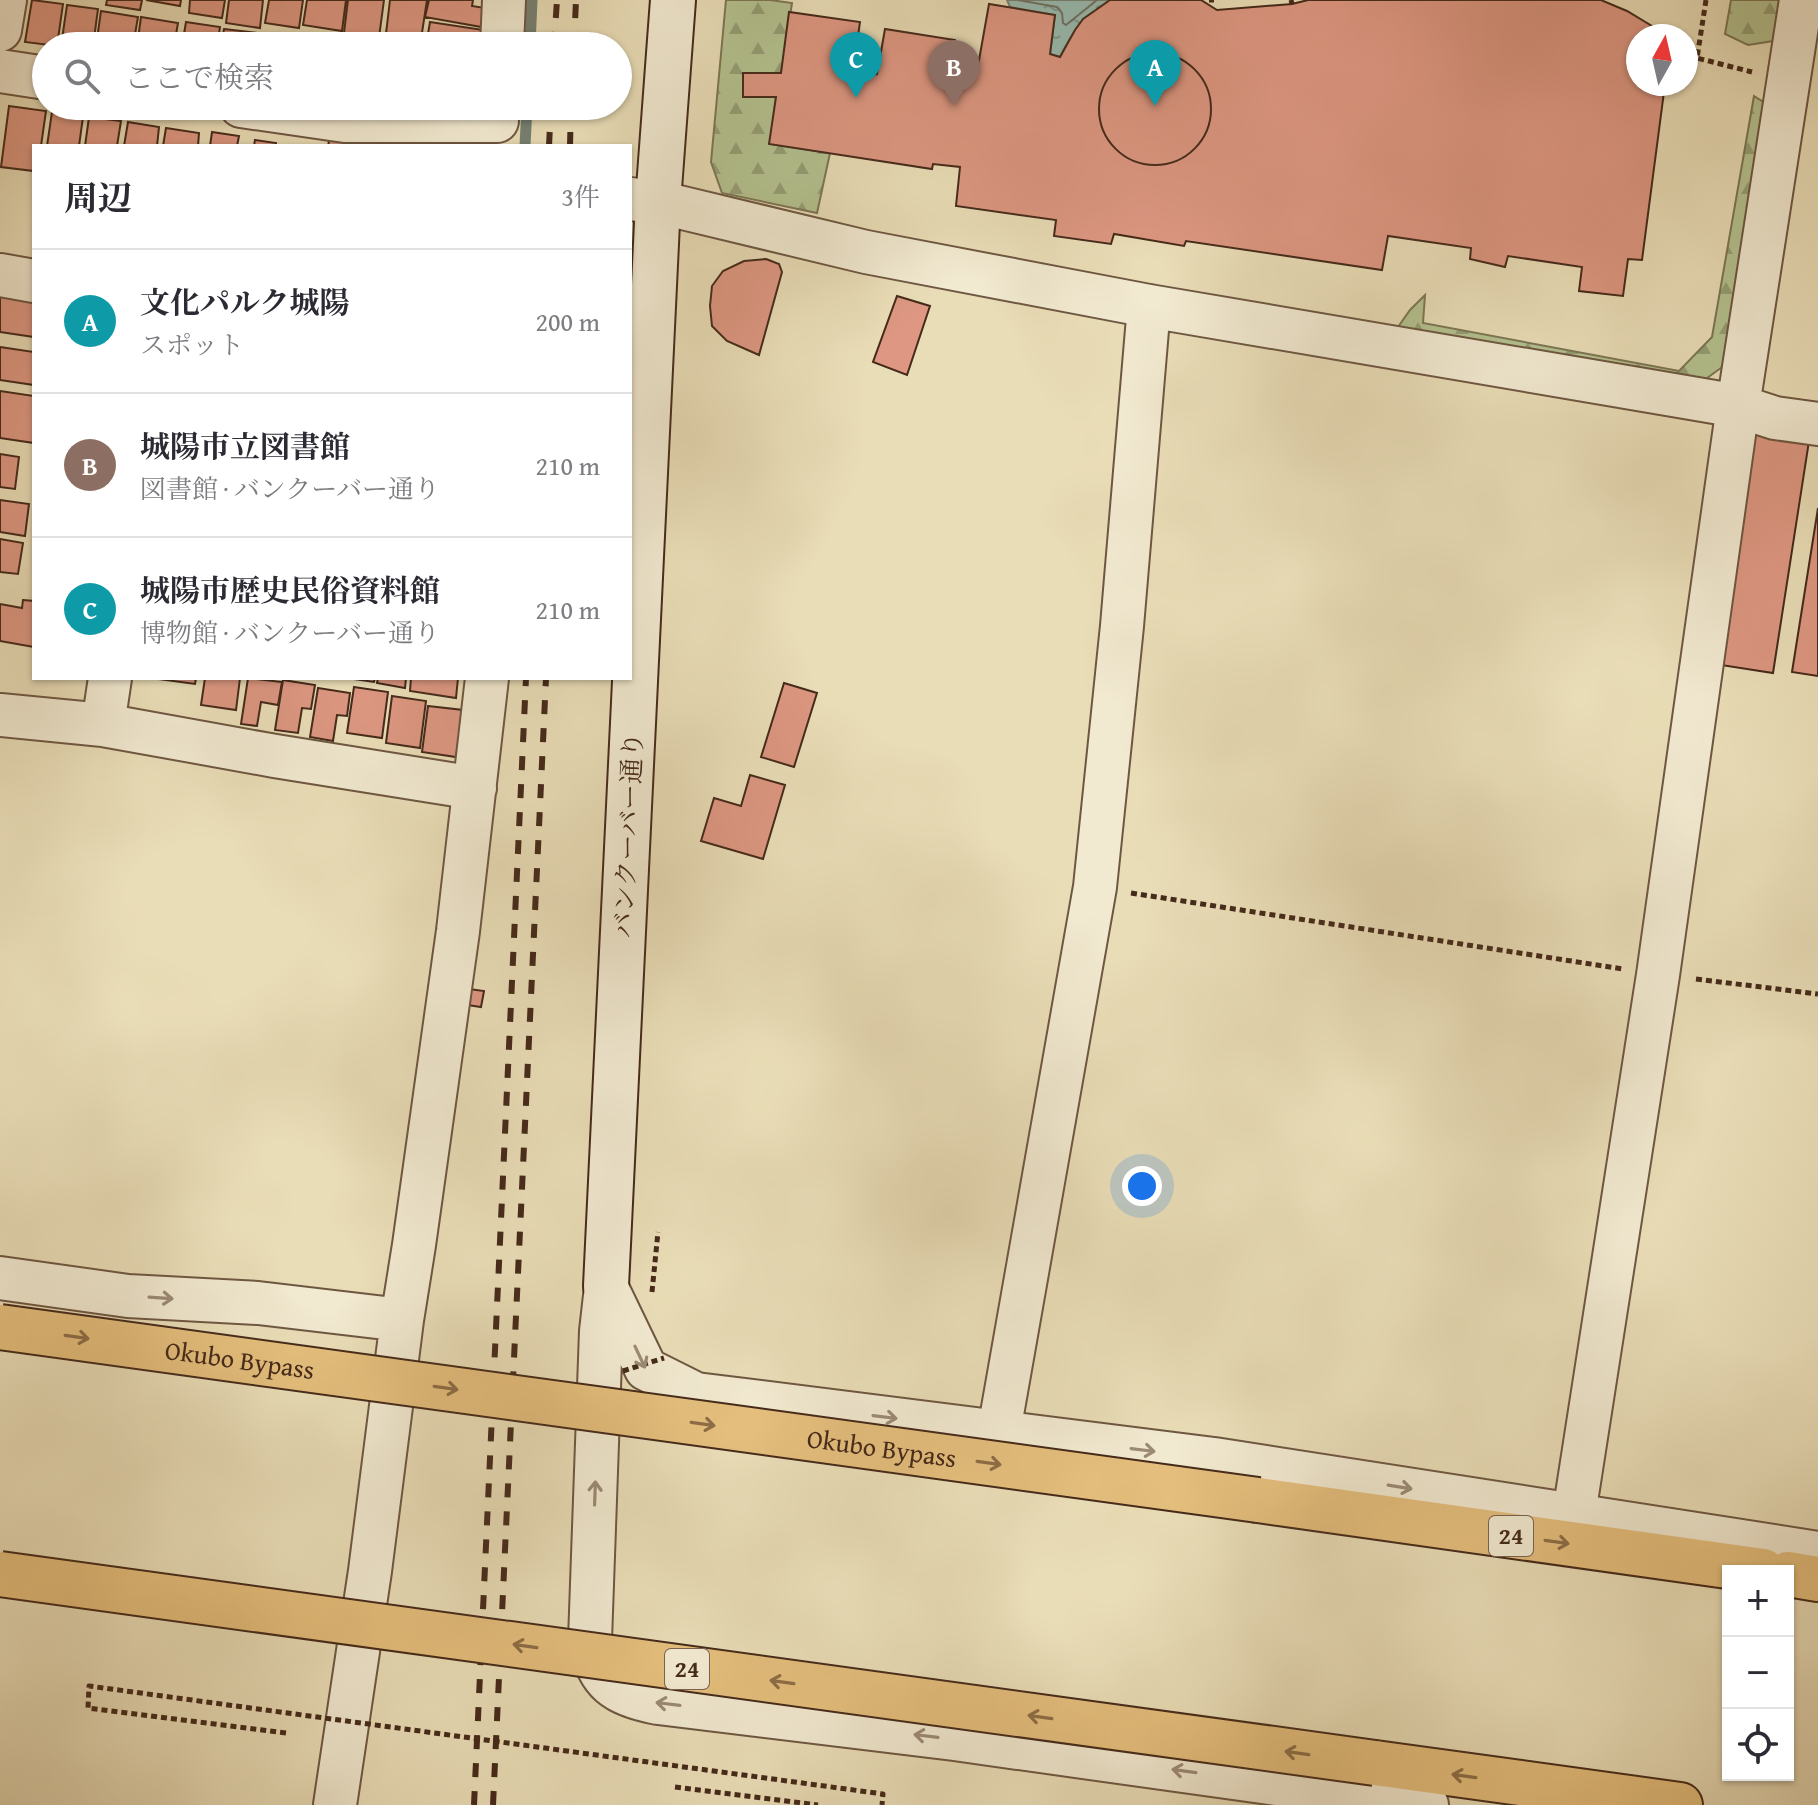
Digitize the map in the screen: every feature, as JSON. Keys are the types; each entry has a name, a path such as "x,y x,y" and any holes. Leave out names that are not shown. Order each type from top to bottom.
{"highway":[{"name":"Okubo Bypass","path":"0,1327 1722,1565"},
{"name":"24","path":"0,1574 1680,1805"},
{"path":"1794,1575 1818,1579"}],"street":[{"path":"0,30 5,0"},
{"path":"503,32 504,0"},
{"name":"バンクーバー通り","path":"632,544 644,201 673,0"},
{"path":"1574,1514 1658,975 1738,406 1801,0"},
{"path":"0,71 32,76"},
{"path":"338,120 498,124"},
{"path":"644,201 866,252 1149,306 1738,406 1775,418 1818,424"},
{"path":"0,275 32,281"},
{"path":"999,1431 1095,887 1149,306"},
{"path":"103,725 110,680"},
{"path":"335,1805 456,946 487,680"},
{"name":"バンクーバー通り","path":"606,1286 627,680"},
{"path":"0,715 103,725 475,788"},
{"path":"0,1278 128,1296 258,1303 402,1320"},
{"path":"606,1286 646,1369 696,1394 1214,1459 1818,1553"},
{"path":"606,1286 601,1331 590,1640 593,1662 618,1691 636,1699 658,1703 954,1739 1427,1805"}],"path":[{"path":"1706,0 1697,58 1789,82"},
{"path":"1095,887 1658,975 1818,994"},
{"path":"286,1733 88,1708 89,1686 883,1794 882,1805"},
{"path":"675,1787 818,1805"}],"green space":[{"path":"726,0 792,3 781,73 743,74 776,97 770,144 830,153 817,213 722,193 711,162"},
{"path":"1731,0 1781,0 1773,41 1748,45 1725,34"},
{"path":"1754,96 1765,103 1725,365 1703,381 1398,327 1425,295 1423,323 1679,371 1712,337"},
{"path":"364,134 466,137 475,144 364,144"}],"water":[{"path":"1007,0 1110,0 1080,24 1060,57 1050,54 1055,15 1010,7"}],"building":[{"path":"32,0 63,4 59,32 32,32 32,43 25,42"},
{"path":"107,0 142,0 140,10 106,5"},
{"path":"146,0 181,0 180,6"},
{"path":"190,0 225,0 222,18 189,13"},
{"path":"229,0 263,0 260,28 226,23"},
{"path":"269,0 303,0 299,28 265,23"},
{"path":"307,0 346,0 342,31 303,25"},
{"path":"348,0 384,0 380,32 344,32"},
{"path":"390,0 427,0 422,32 386,32"},
{"path":"429,0 473,0 472,6 491,9 487,28 425,17"},
{"path":"1110,0 1201,0 1217,10 1308,0 1601,0 1627,11 1649,24 1626,24 1626,96 1663,96 1642,260 1628,259 1623,296 1579,291 1582,267 1508,256 1505,267 1470,259 1471,248 1388,236 1382,270 1186,241 1184,246 1114,234 1111,244 1054,236 1056,220 956,206 960,167 933,164 932,169 769,144 776,97 743,97 743,73 781,73 789,12 860,22 852,78 877,74 885,29 955,40 950,78 976,77 989,4 1055,15 1050,54 1060,57 1083,19"},
{"path":"67,5 98,9 95,32 63,32"},
{"path":"101,11 138,17 135,32 98,32"},
{"path":"141,17 178,23 176,32 139,32"},
{"path":"186,22 220,27 219,32 184,32"},
{"path":"430,22 490,31 490,32 428,32"},
{"path":"1155,53 1177,57 1195,69 1207,87 1211,109 1207,131 1195,149 1177,161 1155,165 1133,161 1115,149 1103,131 1099,109 1103,87 1115,69 1133,57"},
{"path":"9,106 32,109 32,120 45,120 41,144 32,144 32,171 1,167"},
{"path":"51,120 83,120 79,144 47,144"},
{"path":"89,120 121,121 117,144 85,144"},
{"path":"128,122 159,127 157,144 124,144"},
{"path":"166,128 199,133 198,144 163,144"},
{"path":"212,132 239,136 237,144 210,144"},
{"path":"330,136 357,140 358,144 328,144"},
{"path":"255,140 276,143 276,144 254,144"},
{"path":"766,259 779,264 782,272 759,355 727,341 712,326 710,306 712,286 723,271 744,261"},
{"path":"0,295 32,300 32,337 0,332"},
{"path":"897,296 930,306 907,375 873,362"},
{"path":"0,347 32,352 32,385 0,380"},
{"path":"0,391 32,396 32,443 0,438"},
{"path":"1756,432 1809,441 1773,673 1721,665"},
{"path":"0,454 19,457 15,489 0,487"},
{"path":"0,500 29,504 25,536 0,532"},
{"path":"1818,508 1818,676 1792,672"},
{"path":"0,539 23,543 18,574 0,572"},
{"path":"23,600 32,601 32,647 0,641 0,604 22,608"},
{"path":"166,680 196,680 195,684"},
{"path":"205,680 240,680 236,710 201,705"},
{"path":"248,680 282,682 278,705 261,702 257,726 241,724"},
{"path":"283,680 315,685 311,709 302,708 298,733 275,730"},
{"path":"378,680 406,680 405,688 377,683"},
{"path":"411,680 458,680 456,698 410,691"},
{"path":"784,683 817,693 794,767 761,757"},
{"path":"354,687 388,692 382,738 347,733"},
{"path":"318,688 350,693 347,716 337,715 333,741 310,737"},
{"path":"392,696 426,701 420,748 386,743"},
{"path":"428,706 463,710 456,757 422,752"},
{"path":"750,775 785,785 763,859 701,841 714,798 741,806"},
{"path":"469,989 484,991 481,1007 467,1005"}],"waterway":[{"path":"531,32 532,0"},
{"path":"525,144 526,120"}],"railway":[{"path":"555,32 557,0"},
{"path":"575,32 576,0"},
{"path":"549,144 550,120"},
{"path":"570,144 571,120"},
{"path":"474,1805 526,680"},
{"path":"493,1805 546,680"}],"place":[{"name":"城陽市歴史民俗資料館","path":"856,98"},
{"name":"城陽市立図書館","path":"954,106"},
{"name":"文化パルク城陽","path":"1155,106"}]}
